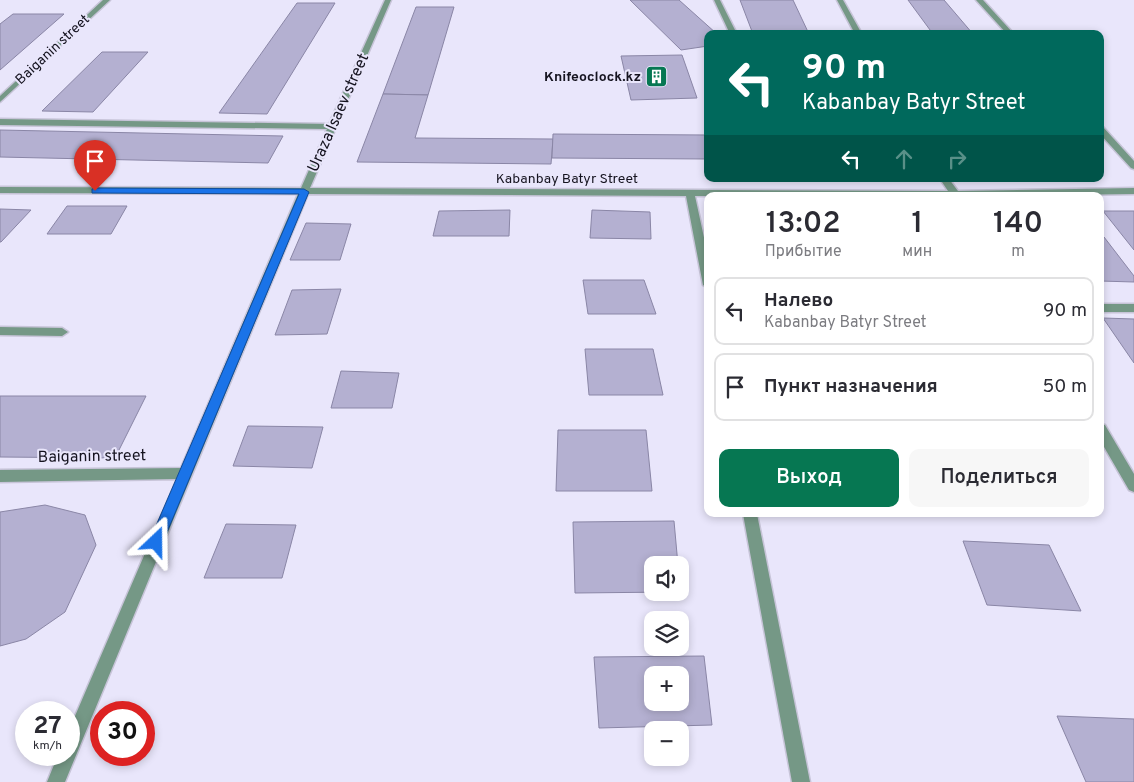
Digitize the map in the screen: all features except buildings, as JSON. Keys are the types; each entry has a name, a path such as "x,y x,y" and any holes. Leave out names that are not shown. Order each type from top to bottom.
{"street":[{"name":"Baiganin street","path":"0,100 107,0"},
{"name":"Uraza Isaev street","path":"80,725 304,192 388,0"},
{"path":"717,0 732,30"},
{"path":"840,0 857,30"},
{"path":"979,0 1007,30"},
{"path":"0,122 332,127"},
{"path":"1104,133 1134,166"},
{"name":"Kabanbay Batyr Street","path":"0,190 704,193"},
{"name":"Kabanbay Batyr Street","path":"1089,192 1134,191"},
{"path":"690,193 704,265"},
{"path":"1104,308 1134,308"},
{"path":"0,330 62,332"},
{"path":"1104,436 1134,486"},
{"name":"Baiganin street","path":"0,476 185,473"},
{"path":"751,517 801,782"},
{"path":"56,782 63,766"}],"place":[{"name":"Knifeoclock.kz","path":"657,77"}],"route":[{"path":"95,191 304,192 156,542"}]}
